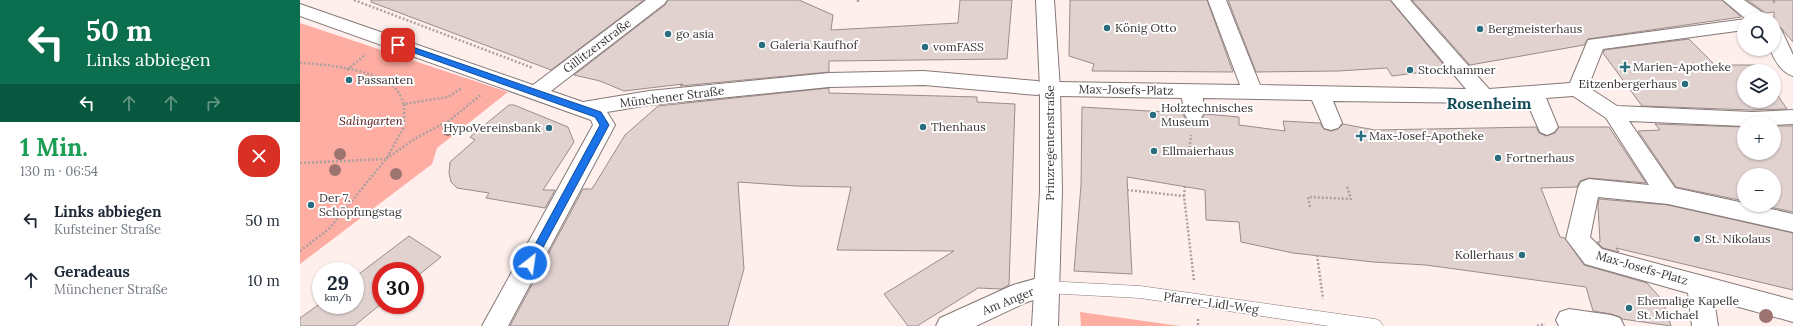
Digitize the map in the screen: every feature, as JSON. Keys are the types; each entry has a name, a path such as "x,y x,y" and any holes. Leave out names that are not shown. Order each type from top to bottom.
{"street":[{"name":"Gillitzerstraße","path":"535,92 658,0"},
{"name":"Prinzregentenstraße","path":"1045,0 1050,88 1051,192 1045,287 1045,326"},
{"path":"1217,0 1253,92"},
{"path":"1400,0 1484,96"},
{"path":"1732,0 1745,12"},
{"name":"Münchener Straße","path":"300,10 583,109 649,98 829,80 850,72 1037,88"},
{"path":"1737,21 1595,44 1577,89 1617,121 1668,195 1793,223"},
{"path":"1781,51 1793,69"},
{"name":"Max-Josefs-Platz","path":"1059,89 1484,96 1577,89"},
{"path":"1192,91 1194,113"},
{"path":"1533,92 1547,127"},
{"path":"1320,93 1330,123"},
{"path":"495,326 604,125 598,115 583,109"},
{"path":"1617,121 1793,117"},
{"name":"Max-Josefs-Platz","path":"1668,195 1589,188 1578,239 1594,257 1699,285"},
{"path":"1705,326 1699,285 1793,312"},
{"name":"Am Anger","path":"949,326 1022,293 1045,287"},
{"path":"1569,320 1611,326"}],"lane":[{"name":"Pfarrer-Lidl-Weg","path":"1045,287 1140,292 1375,326"}],"path":[{"path":"354,0 556,77"},
{"path":"300,63 363,73 386,81 398,91 404,104 404,127 386,159 329,229 300,251"},
{"path":"404,104 448,97 482,74"},
{"path":"300,163 386,159 416,138 450,120 475,99"},
{"path":"1189,152 1191,135"},
{"path":"1185,186 1184,196 1198,301 1198,326"},
{"path":"1310,206 1308,197 1351,199 1347,186"},
{"path":"1127,190 1184,196"},
{"path":"1317,255 1326,319"}],"green space":[{"name":"Salingarten","path":"300,23 508,92 437,148 432,164 300,264"},
{"path":"1080,312 1180,326 1081,326"}],"building":[{"path":"371,0 644,0 551,70 371,2"},
{"name":"Galeria Kaufhof","path":"668,0 799,0 833,15 831,30 958,23 960,0 1012,0 1007,59 829,61 829,72 680,86 683,84 624,91 600,81 574,75 665,5"},
{"path":"1070,0 1207,0 1233,72 1092,71 1094,64 1069,56"},
{"path":"1228,0 1390,0 1447,69 1392,76 1387,68 1338,71 1256,72"},
{"path":"1412,0 1722,0 1737,13 1737,18 1588,39 1584,45 1470,65"},
{"path":"1747,0 1793,0 1793,42 1781,28 1781,12 1765,12"},
{"path":"1689,39 1715,65 1737,65 1737,108 1781,108 1781,100 1787,109 1752,110 1642,106 1603,53 1604,50"},
{"path":"829,88 829,93 977,97 977,102 1015,104 1009,285 1001,289 978,288 917,326 908,326 884,294 954,251 837,250 851,187 796,186 738,182 744,269 728,326 510,326 583,189 592,189 625,135 658,106"},
{"path":"509,105 514,105 568,127 574,142 543,190 555,190 545,208 486,198 489,193 457,188 451,182 449,173 450,162 475,140 470,137"},
{"path":"1082,107 1182,113 1186,119 1194,121 1201,119 1205,114 1239,117 1239,125 1285,131 1283,121 1320,123 1324,129 1331,131 1338,129 1343,124 1375,130 1536,127 1539,133 1546,136 1555,133 1559,127 1609,127 1646,183 1589,178 1580,181 1577,187 1541,188 1560,237 1565,238 1584,265 1647,283 1663,301 1671,326 1622,319 1611,314 1593,311 1586,287 1426,265 1373,262 1293,253 1241,242 1239,222 1206,220 1205,190 1127,177 1132,274 1074,271 1081,185"},
{"path":"1655,124 1737,127 1737,160 1781,160 1781,126 1793,126 1793,212 1781,209 1781,168 1737,168 1737,200 1676,187 1638,131 1660,130"},
{"name":"St. Nikolaus","path":"1599,199 1668,205 1793,233 1793,290 1616,248 1619,252 1603,248 1597,242 1600,242"},
{"path":"409,236 441,257 424,271 424,262 375,262"},
{"path":"372,264 372,311 354,326 300,326 300,318 312,309 312,314 364,314 364,270"}],"place":[{"name":"König Otto","path":"1107,28"},
{"name":"Bergmeisterhaus","path":"1480,29"},
{"name":"go asia","path":"668,34"},
{"name":"Galeria Kaufhof","path":"762,45"},
{"name":"vomFASS","path":"925,47"},
{"name":"Marien-Apotheke","path":"1625,67"},
{"name":"Stockhammer","path":"1410,70"},
{"name":"Passanten","path":"349,80"},
{"name":"Eitzenbergerhaus","path":"1685,84"},
{"name":"Holztechnisches Museum","path":"1153,115"},
{"name":"Thenhaus","path":"923,127"},
{"name":"HypoVereinsbank","path":"549,128"},
{"name":"Max-Josef-Apotheke","path":"1361,136"},
{"name":"Ellmaierhaus","path":"1154,151"},
{"name":"Fortnerhaus","path":"1498,158"},
{"name":"Der 7. Schöpfungstag","path":"311,205"},
{"name":"St. Nikolaus","path":"1697,239"},
{"name":"Kollerhaus","path":"1522,255"},
{"name":"Ehemalige Kapelle St. Michael","path":"1629,308"}],"district":[{"name":"Rosenheim","path":"1489,103"}],"route":[{"path":"398,45 598,115 604,125 530,263"}]}
